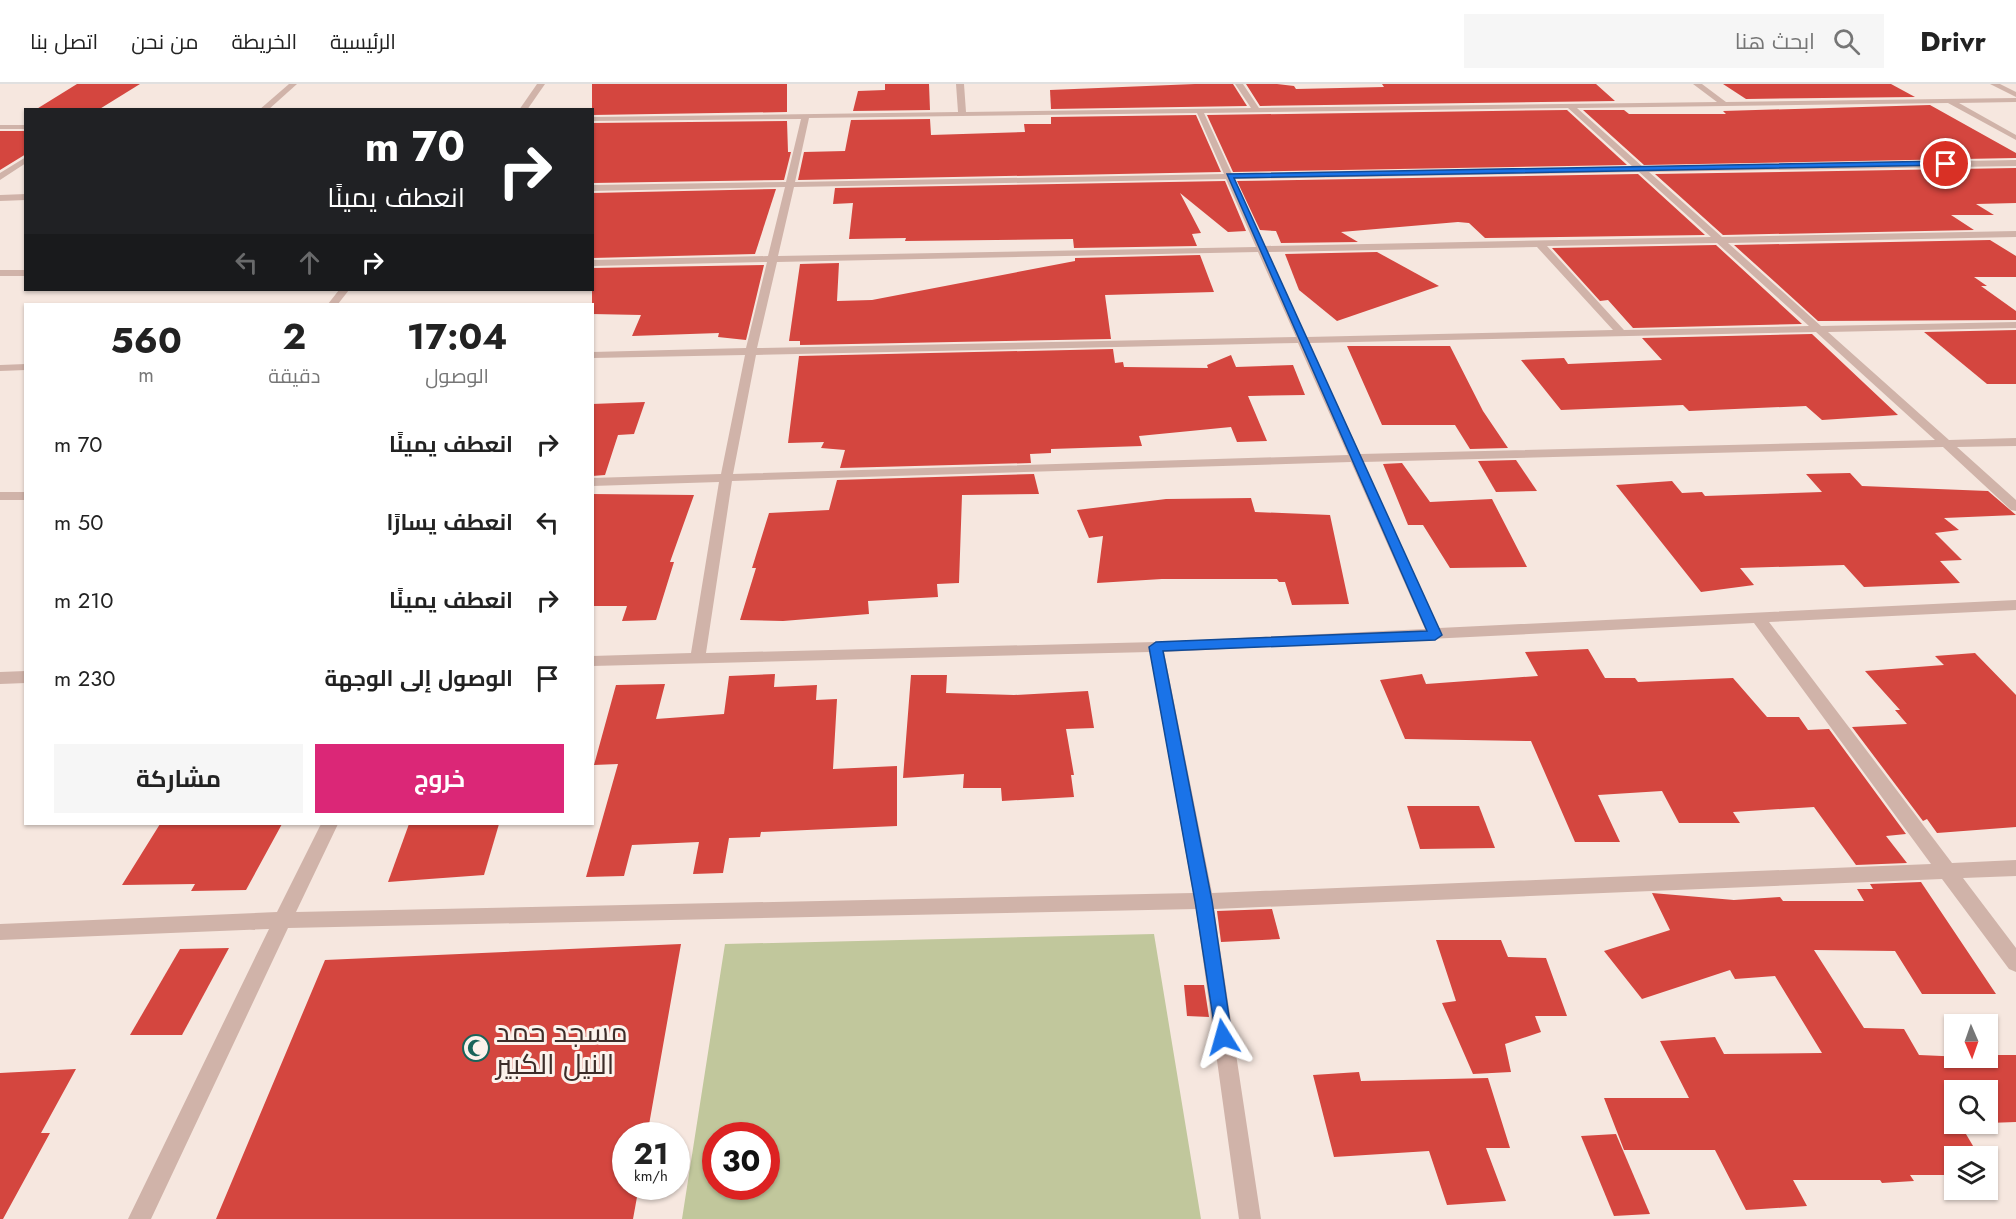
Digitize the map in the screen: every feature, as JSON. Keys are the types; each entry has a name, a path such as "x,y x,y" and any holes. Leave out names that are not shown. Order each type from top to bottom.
{"street":[{"path":"265,108 293,84"},
{"path":"524,108 542,84"},
{"path":"960,84 962,113"},
{"path":"1239,84 1256,109"},
{"path":"1697,84 1722,102"},
{"path":"1994,84 2016,97"},
{"path":"594,119 1947,100 2016,97"},
{"path":"1947,100 2016,138"},
{"path":"1569,105 2016,507"},
{"path":"1199,110 1435,635"},
{"path":"698,658 726,478 752,352 806,116"},
{"path":"0,127 24,127"},
{"path":"0,177 24,160"},
{"path":"594,188 2016,163"},
{"path":"0,198 24,197"},
{"path":"594,262 2016,234"},
{"path":"1539,243 1621,333"},
{"path":"0,273 24,273"},
{"path":"334,303 343,291"},
{"path":"594,355 2016,325"},
{"path":"0,368 24,368"},
{"path":"594,482 1357,458 2016,442"},
{"path":"0,496 24,496"},
{"path":"594,661 1156,647 2016,605"},
{"path":"1757,617 2016,963"},
{"path":"1156,647 1204,901 1250,1219"},
{"path":"0,678 24,677"},
{"path":"139,1219 329,825"},
{"path":"0,932 282,920 1204,901 2016,868"}],"green space":[{"path":"1154,934 1201,1219 682,1219 685,1200 690,1200 690,1168 725,944"}],"building":[{"path":"77,84 140,84 101,108 38,108"},
{"path":"592,84 787,84 787,112 594,115 594,108 592,108"},
{"path":"885,84 929,84 930,110 853,111 858,91 885,90"},
{"path":"1233,84 1247,106 1051,109 1050,90"},
{"path":"1246,84 1277,84 1294,86 1296,89 1384,87 1382,84 1596,84 1615,101 1260,106"},
{"path":"1723,84 1891,84 1915,97 1746,99"},
{"path":"1930,105 2016,153 2016,158 1644,165 1583,110 1624,110 1629,114 1726,114 1723,111"},
{"path":"1567,110 1627,165 1233,172 1207,115"},
{"path":"1196,115 1221,172 798,180 804,152 845,151 851,120 930,119 931,135 1025,132 1024,124 1051,124 1051,117"},
{"path":"787,121 788,152 791,152 784,180 594,183 594,123"},
{"path":"0,131 24,131 24,155 0,170"},
{"path":"2016,168 2016,203 1976,204 1994,215 1951,215 1974,230 1723,235 1655,174"},
{"path":"1638,174 1705,235 1485,238 1469,223 1458,222 1341,232 1358,242 1281,243 1276,231 1260,230 1237,181"},
{"path":"1225,181 1246,231 1228,232 1180,193 1201,233 1192,234 1197,246 1074,248 1073,239 905,241 906,238 849,239 853,203 833,204 835,188"},
{"path":"776,189 755,254 594,258 594,193"},
{"path":"1990,240 2016,256 2016,277 1974,277 1987,286 1981,286 2016,311 2016,320 1818,321 1734,245"},
{"path":"1716,245 1802,324 1633,328 1608,300 1600,301 1552,248"},
{"path":"1377,252 1439,286 1337,321 1299,290 1285,254"},
{"path":"1200,255 1214,292 1105,295 1111,339 800,345 800,341 789,341 800,264 839,263 837,301 872,300 1075,261 1075,258"},
{"path":"764,265 746,340 718,337 719,333 632,336 641,315 594,314 592,291 594,291 594,268"},
{"path":"2016,330 2016,384 1987,384 1924,332"},
{"path":"1812,334 1898,415 1822,420 1806,406 1689,411 1683,405 1561,410 1521,360 1564,358 1568,364 1662,360 1642,338"},
{"path":"1347,346 1450,346 1483,411 1508,448 1470,449 1455,425 1382,425"},
{"path":"1113,349 1115,363 1123,362 1124,367 1208,368 1207,365 1231,355 1236,367 1293,365 1305,395 1248,396 1267,441 1237,442 1231,427 1139,436 1142,446 1051,449 1051,453 1030,454 1031,463 840,468 845,450 821,448 824,442 788,443 799,356"},
{"path":"645,402 634,434 618,435 605,475 594,476 594,404"},
{"path":"1516,460 1537,491 1496,492 1478,461"},
{"path":"1402,463 1430,502 1492,499 1527,567 1450,568 1423,525 1408,525 1383,464"},
{"path":"1850,473 1862,486 1988,491 2016,515 1944,518 1959,530 1935,533 1962,560 1940,561 1960,583 1864,587 1844,565 1740,568 1754,585 1701,592 1616,485 1672,481 1682,493 1702,492 1705,496 1822,492 1806,474"},
{"path":"1034,474 1039,494 962,495 959,583 937,584 938,597 868,601 869,614 783,621 740,620 756,568 752,568 769,513 829,510 837,480"},
{"path":"594,494 694,495 670,562 674,562 656,620 622,621 627,606 594,606"},
{"path":"1251,498 1255,512 1330,515 1349,604 1292,605 1285,582 1279,582 1277,579 1162,579 1097,583 1103,536 1089,538 1077,510 1166,499"},
{"path":"1588,649 1605,678 1635,678 1638,682 1733,678 1767,717 1799,717 1808,730 1829,729 1906,834 1886,836 1907,863 1856,865 1814,807 1733,812 1740,823 1679,823 1662,791 1598,795 1620,842 1575,842 1531,741 1405,739 1380,680 1422,674 1426,684 1538,676 1525,652"},
{"path":"1975,653 2016,695 2016,827 1937,833 1927,819 1923,821 1852,727 1907,724 1895,710 1900,710 1865,671 1944,665 1935,656"},
{"path":"775,674 774,687 817,685 816,700 837,699 833,769 897,766 897,826 761,832 760,837 729,838 723,873 693,874 699,842 632,845 624,876 586,877 618,764 594,765 616,685 665,684 656,719 724,714 729,676"},
{"path":"911,675 947,675 946,693 1014,695 1088,691 1094,728 1066,729 1074,775 1071,775 1074,797 1002,801 1001,788 963,788 964,774 903,778"},
{"path":"1407,806 1479,806 1495,848 1420,849"},
{"path":"159,825 281,825 246,890 191,891 195,884 122,885"},
{"path":"409,825 499,825 484,875 388,882"},
{"path":"1921,882 1996,994 1922,994 1895,951 1814,950 1864,1028 1904,1029 1919,1055 1944,1056 1944,1068 1998,1068 1998,1055 2016,1055 2016,1122 1998,1123 1998,1080 1944,1080 1944,1134 1966,1134 1973,1146 1944,1146 1944,1175 1910,1175 1914,1181 1882,1183 1880,1180 1793,1180 1807,1206 1746,1210 1715,1150 1624,1150 1604,1098 1689,1098 1660,1041 1715,1037 1724,1054 1822,1053 1775,976 1735,979 1730,970 1642,999 1604,951 1670,930 1652,893 1734,900 1780,897 1783,901 1864,901 1857,889 1873,889 1870,884"},
{"path":"1272,909 1280,939 1221,942 1217,911"},
{"path":"1436,940 1501,940 1508,957 1546,958 1567,1016 1535,1016 1541,1032 1505,1044 1511,1072 1473,1074 1442,1003 1456,1001"},
{"name":"مسجد حمد النيل الكبير","path":"681,944 649,1122 612,1122 612,1200 636,1200 633,1219 216,1219 325,960"},
{"path":"229,948 182,1035 130,1035 180,949"},
{"path":"1184,985 1204,985 1209,1017 1187,1016"},
{"path":"76,1069 41,1133 50,1133 3,1219 0,1219 0,1073"},
{"path":"1359,1072 1361,1081 1488,1078 1510,1148 1486,1148 1506,1201 1447,1205 1429,1151 1334,1157 1313,1075"},
{"path":"1616,1134 1650,1214 1614,1216 1581,1136"}],"place":[{"name":"مسجد حمد النيل الكبير","path":"476,1048"}],"route":[{"path":"1223,1037 1204,901 1156,647 1435,635 1230,175 1946,164"}]}
